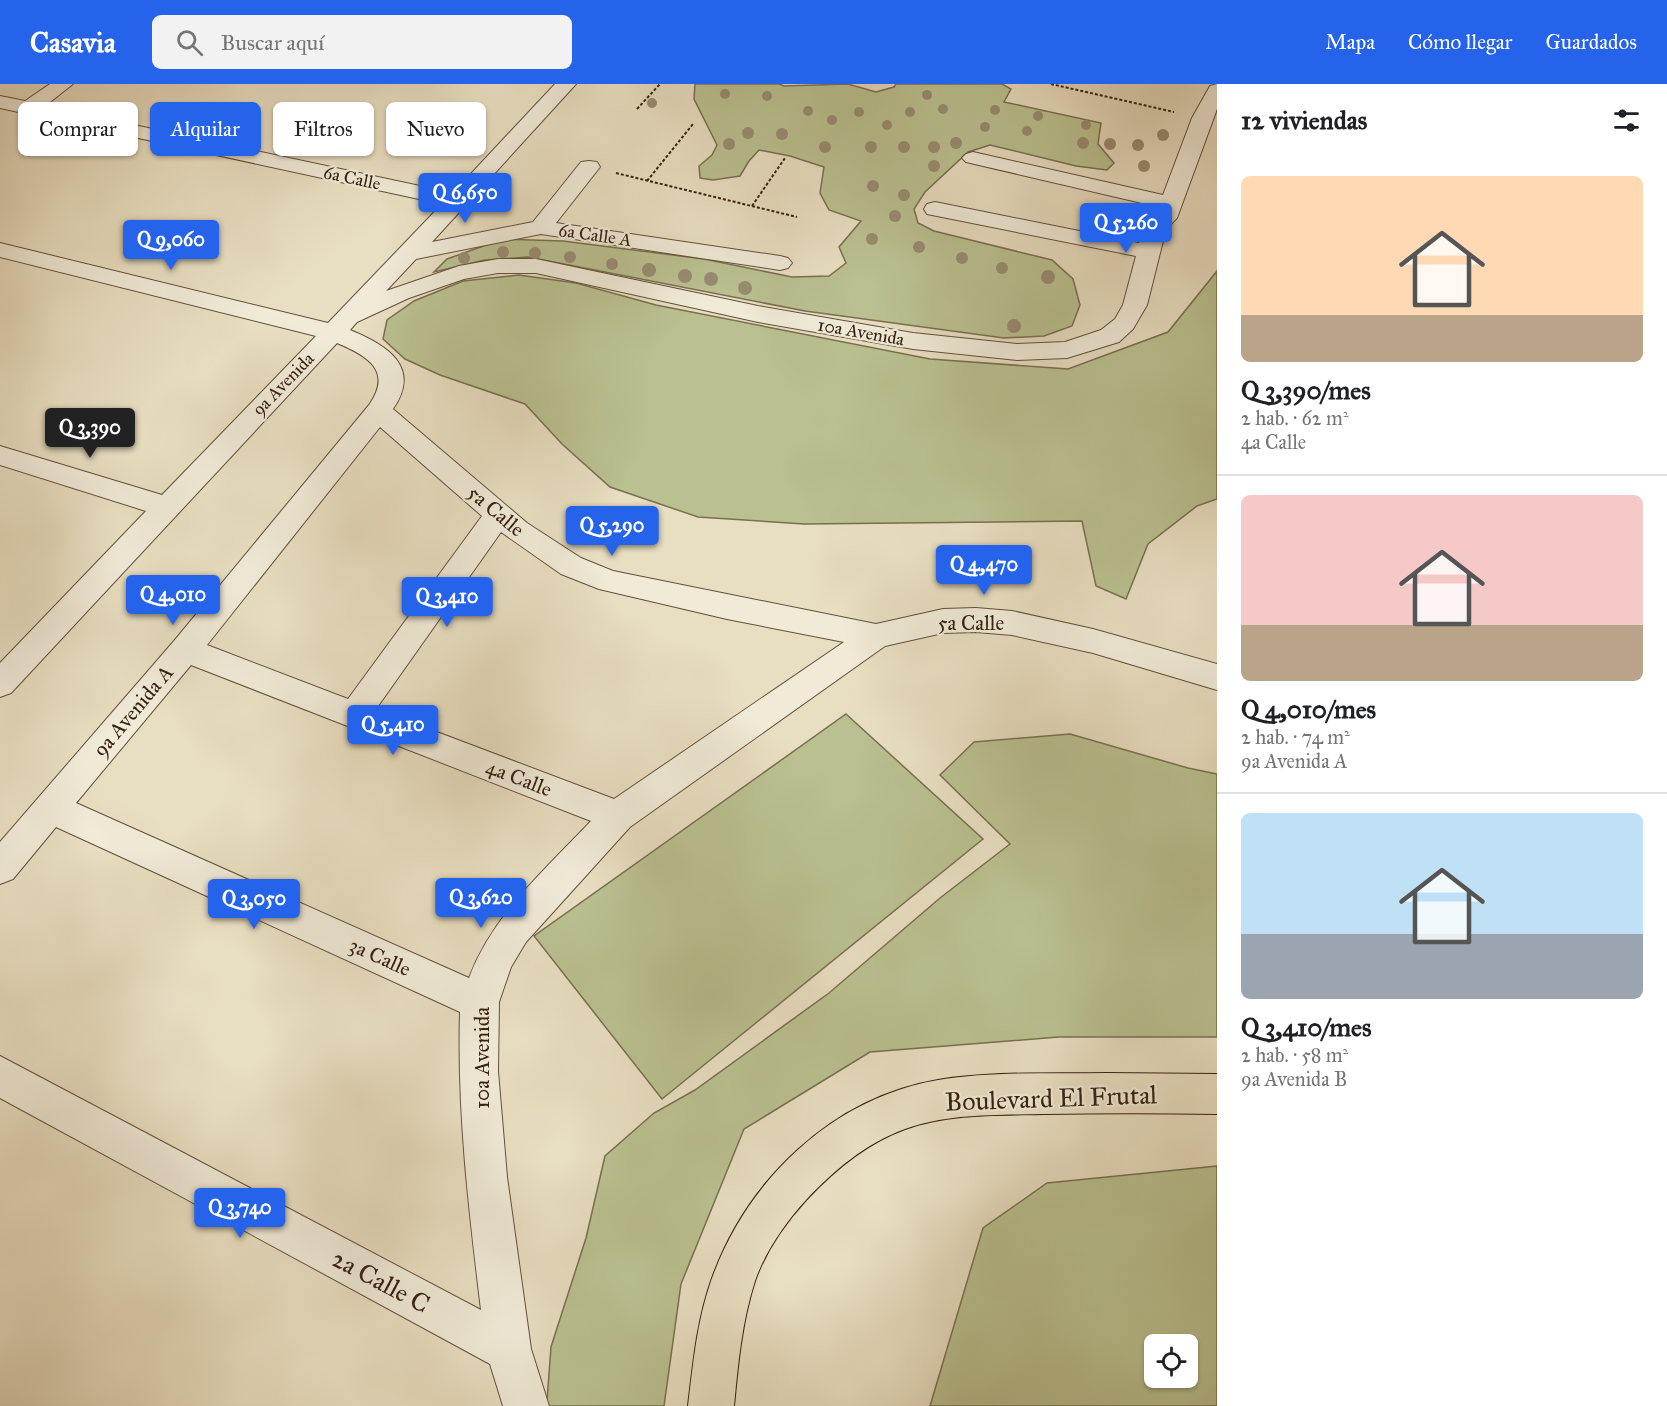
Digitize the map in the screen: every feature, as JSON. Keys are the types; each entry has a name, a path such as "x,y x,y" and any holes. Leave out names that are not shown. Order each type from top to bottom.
{"main road":[{"name":"Boulevard El Frutal","path":"711,1406 724,1320 737,1270 760,1223 790,1184 826,1152 863,1127 905,1109 948,1099 1075,1093 1217,1094"}],"street":[{"path":"37,102 63,84"},
{"name":"9a Avenida","path":"0,684 166,507 411,253 558,85"},
{"name":"10a Avenida","path":"342,324 401,293 459,273 498,266 536,266 847,330 981,350 1040,353 1067,350 1110,336 1124,324 1135,305 1155,226 1166,218 1202,118 1217,90"},
{"name":"6a Calle","path":"0,102 18,106"},
{"name":"6a Calle","path":"138,132 458,201"},
{"path":"973,158 1171,203"},
{"path":"541,227 589,167"},
{"path":"935,209 1148,252"},
{"name":"6a Calle A","path":"411,253 541,227 780,263"},
{"path":"0,250 342,324 387,367 392,388 378,411"},
{"name":"5a Calle","path":"378,411 527,537 571,566 609,581 876,636 944,621 976,620 1012,623 1093,641 1217,677"},
{"name":"9a Avenida A","path":"0,868 185,650 378,411"},
{"path":"0,455 166,507"},
{"path":"355,714 499,513"},
{"name":"10a Avenida","path":"526,1406 508,1349 486,1177 478,1071 480,1002 495,959 513,930 618,816 876,636"},
{"name":"4a Calle","path":"185,650 618,816"},
{"name":"3a Calle","path":"50,808 480,1002"},
{"name":"2a Calle C","path":"0,1076 508,1349"}],"path":[{"path":"638,109 660,84"},
{"path":"1051,84 1202,118"},
{"path":"647,181 693,124"},
{"path":"752,206 785,158"},
{"path":"589,167 797,217"}],"green space":[{"path":"695,84 779,84 784,86 848,84 876,92 894,87 896,84 1002,84 1011,89 1004,102 1101,123 1098,144 1114,163 1107,170 1076,166 990,145 968,152 925,192 914,209 918,223 934,231 1052,260 1073,279 1080,305 1072,326 1044,336 1004,338 805,311 528,257 485,260 434,272 447,259 503,239 563,241 704,259 792,277 829,276 846,263 839,247 861,221 829,210 820,193 824,167 790,156 759,150 740,176 713,180 700,178 699,166 712,155 717,145 694,99"},
{"path":"1217,271 1217,499 1197,506 1148,544 1126,599 1096,586 1082,521 804,524 698,517 610,487 562,444 525,404 440,375 405,359 383,339 387,320 414,301 463,281 519,275 576,283 656,305 930,359 1068,369 1168,332"},
{"path":"846,714 983,839 662,1099 534,936"},
{"path":"1070,734 1188,768 1217,774 1217,1037 1059,1037 870,1052 744,1129 681,1284 664,1406 548,1406 551,1347 586,1238 605,1156 654,1113 695,1090 829,993 940,898 1010,844 940,775 974,742"},
{"path":"1217,1166 1217,1406 930,1406 983,1228 1047,1183"}]}
